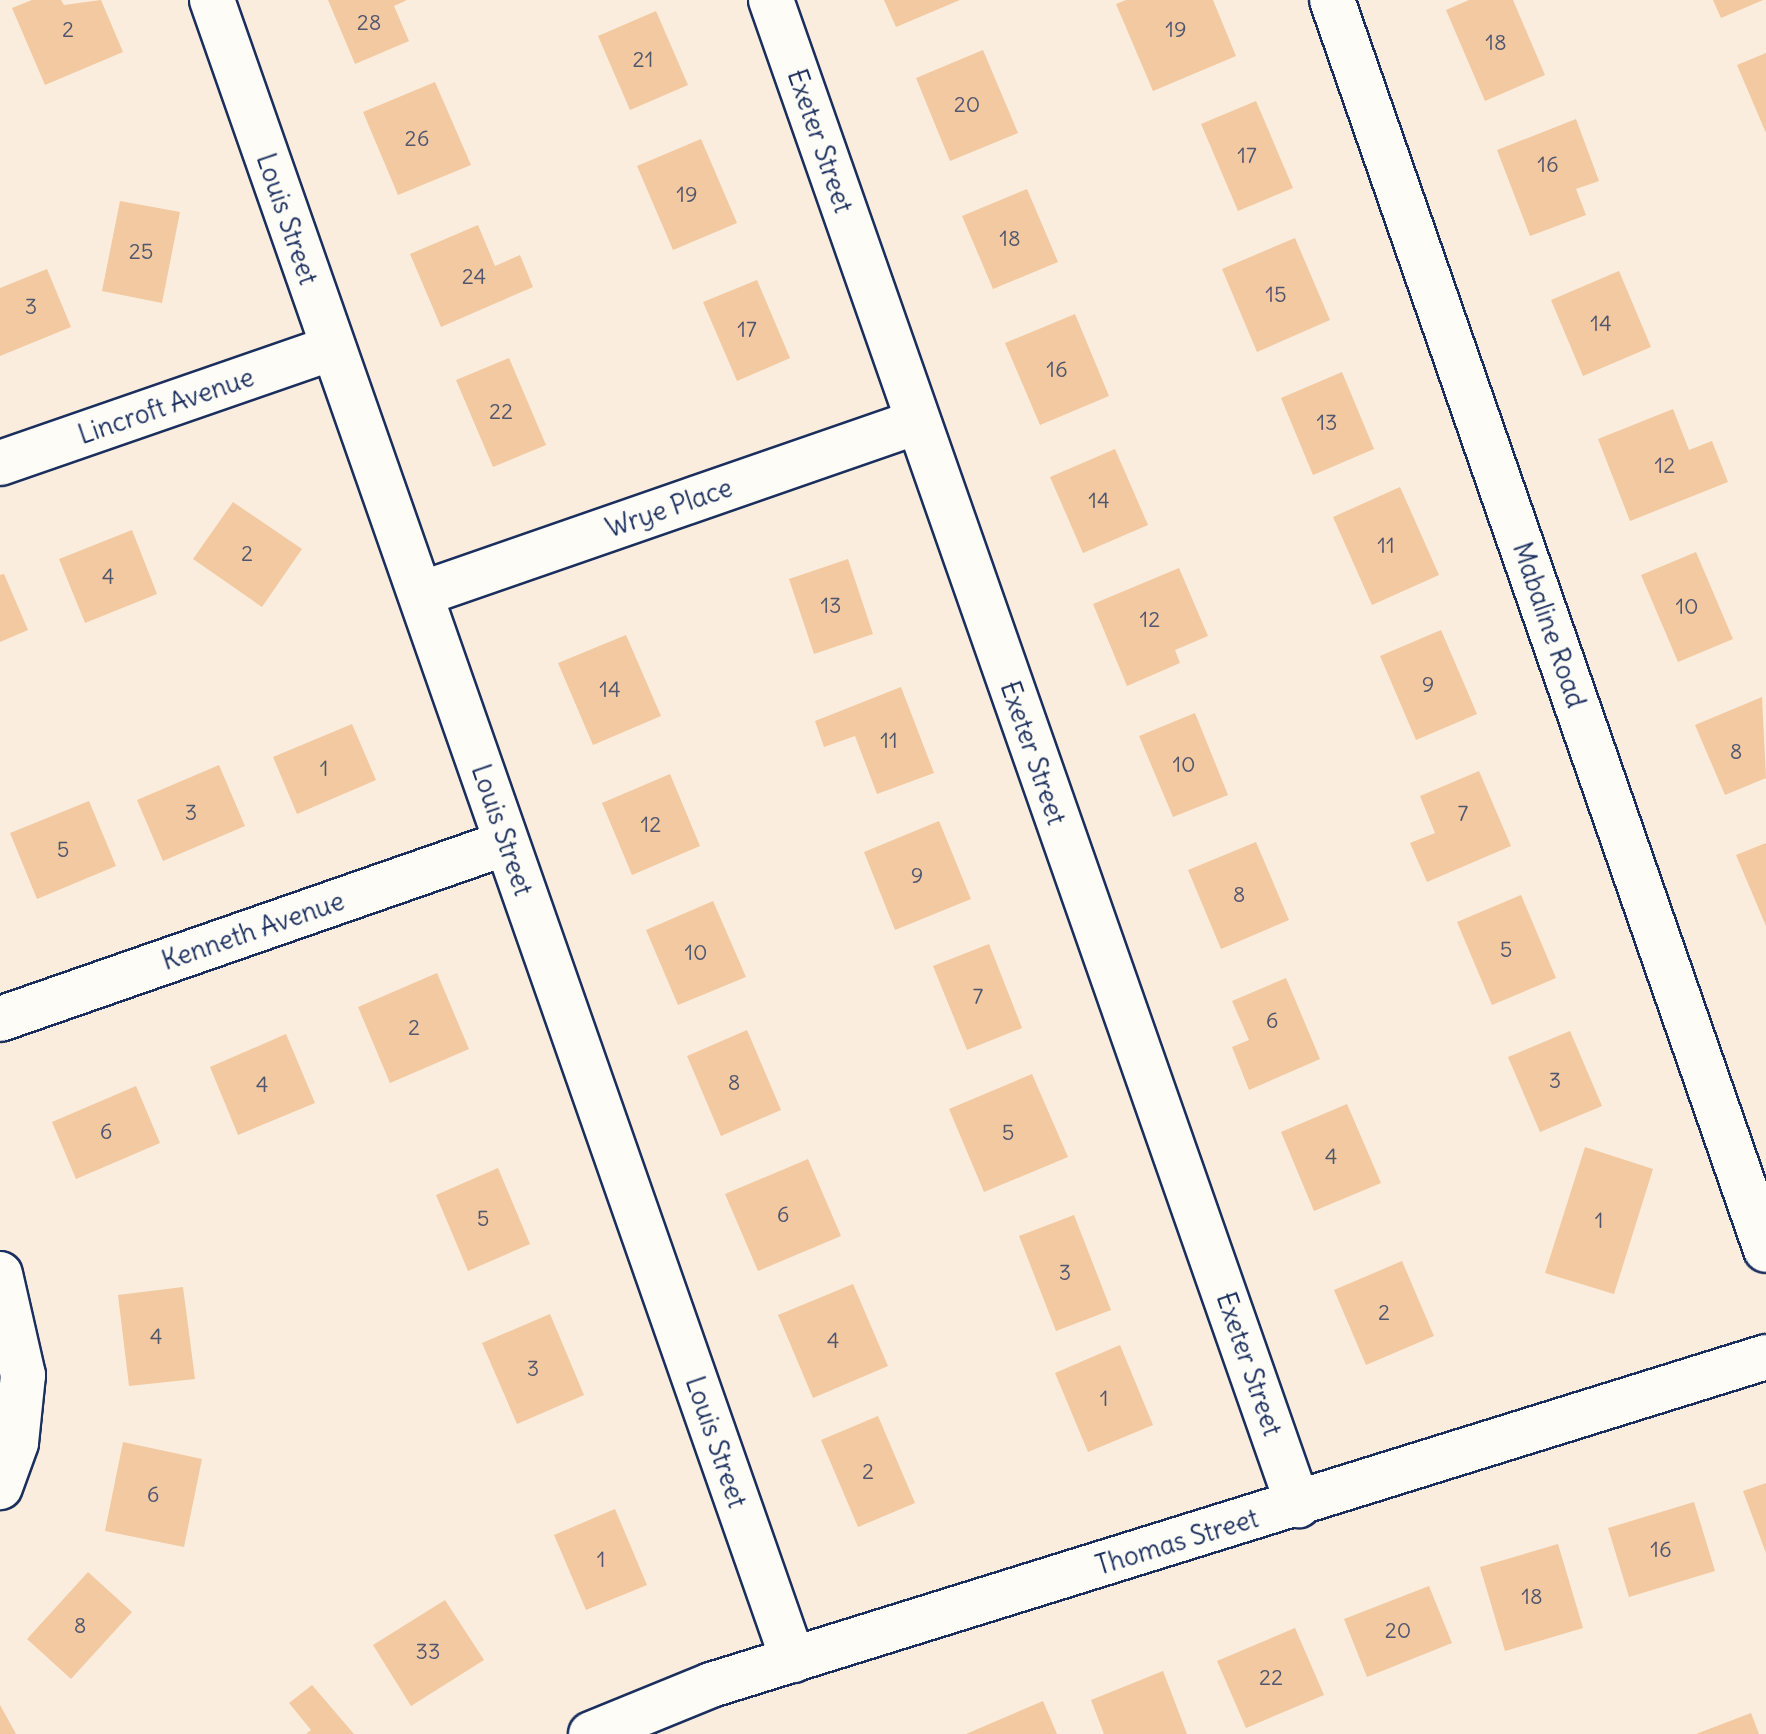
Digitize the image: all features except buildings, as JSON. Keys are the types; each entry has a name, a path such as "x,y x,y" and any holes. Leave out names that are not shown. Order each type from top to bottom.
{"street":[{"name":"Louis Street","path":"212,0 793,1660"},
{"name":"Exeter Street","path":"771,0 1298,1505"},
{"name":"Mabaline Road","path":"1332,0 1766,1250"},
{"name":"Lincroft Avenue","path":"0,463 332,348"},
{"name":"Wrye Place","path":"421,594 917,422"},
{"name":"Kenneth Avenue","path":"0,1019 506,843"},
{"path":"0,1274 23,1375 16,1443 0,1487"},
{"name":"Thomas Street","path":"591,1734 674,1698 1766,1357"}]}
